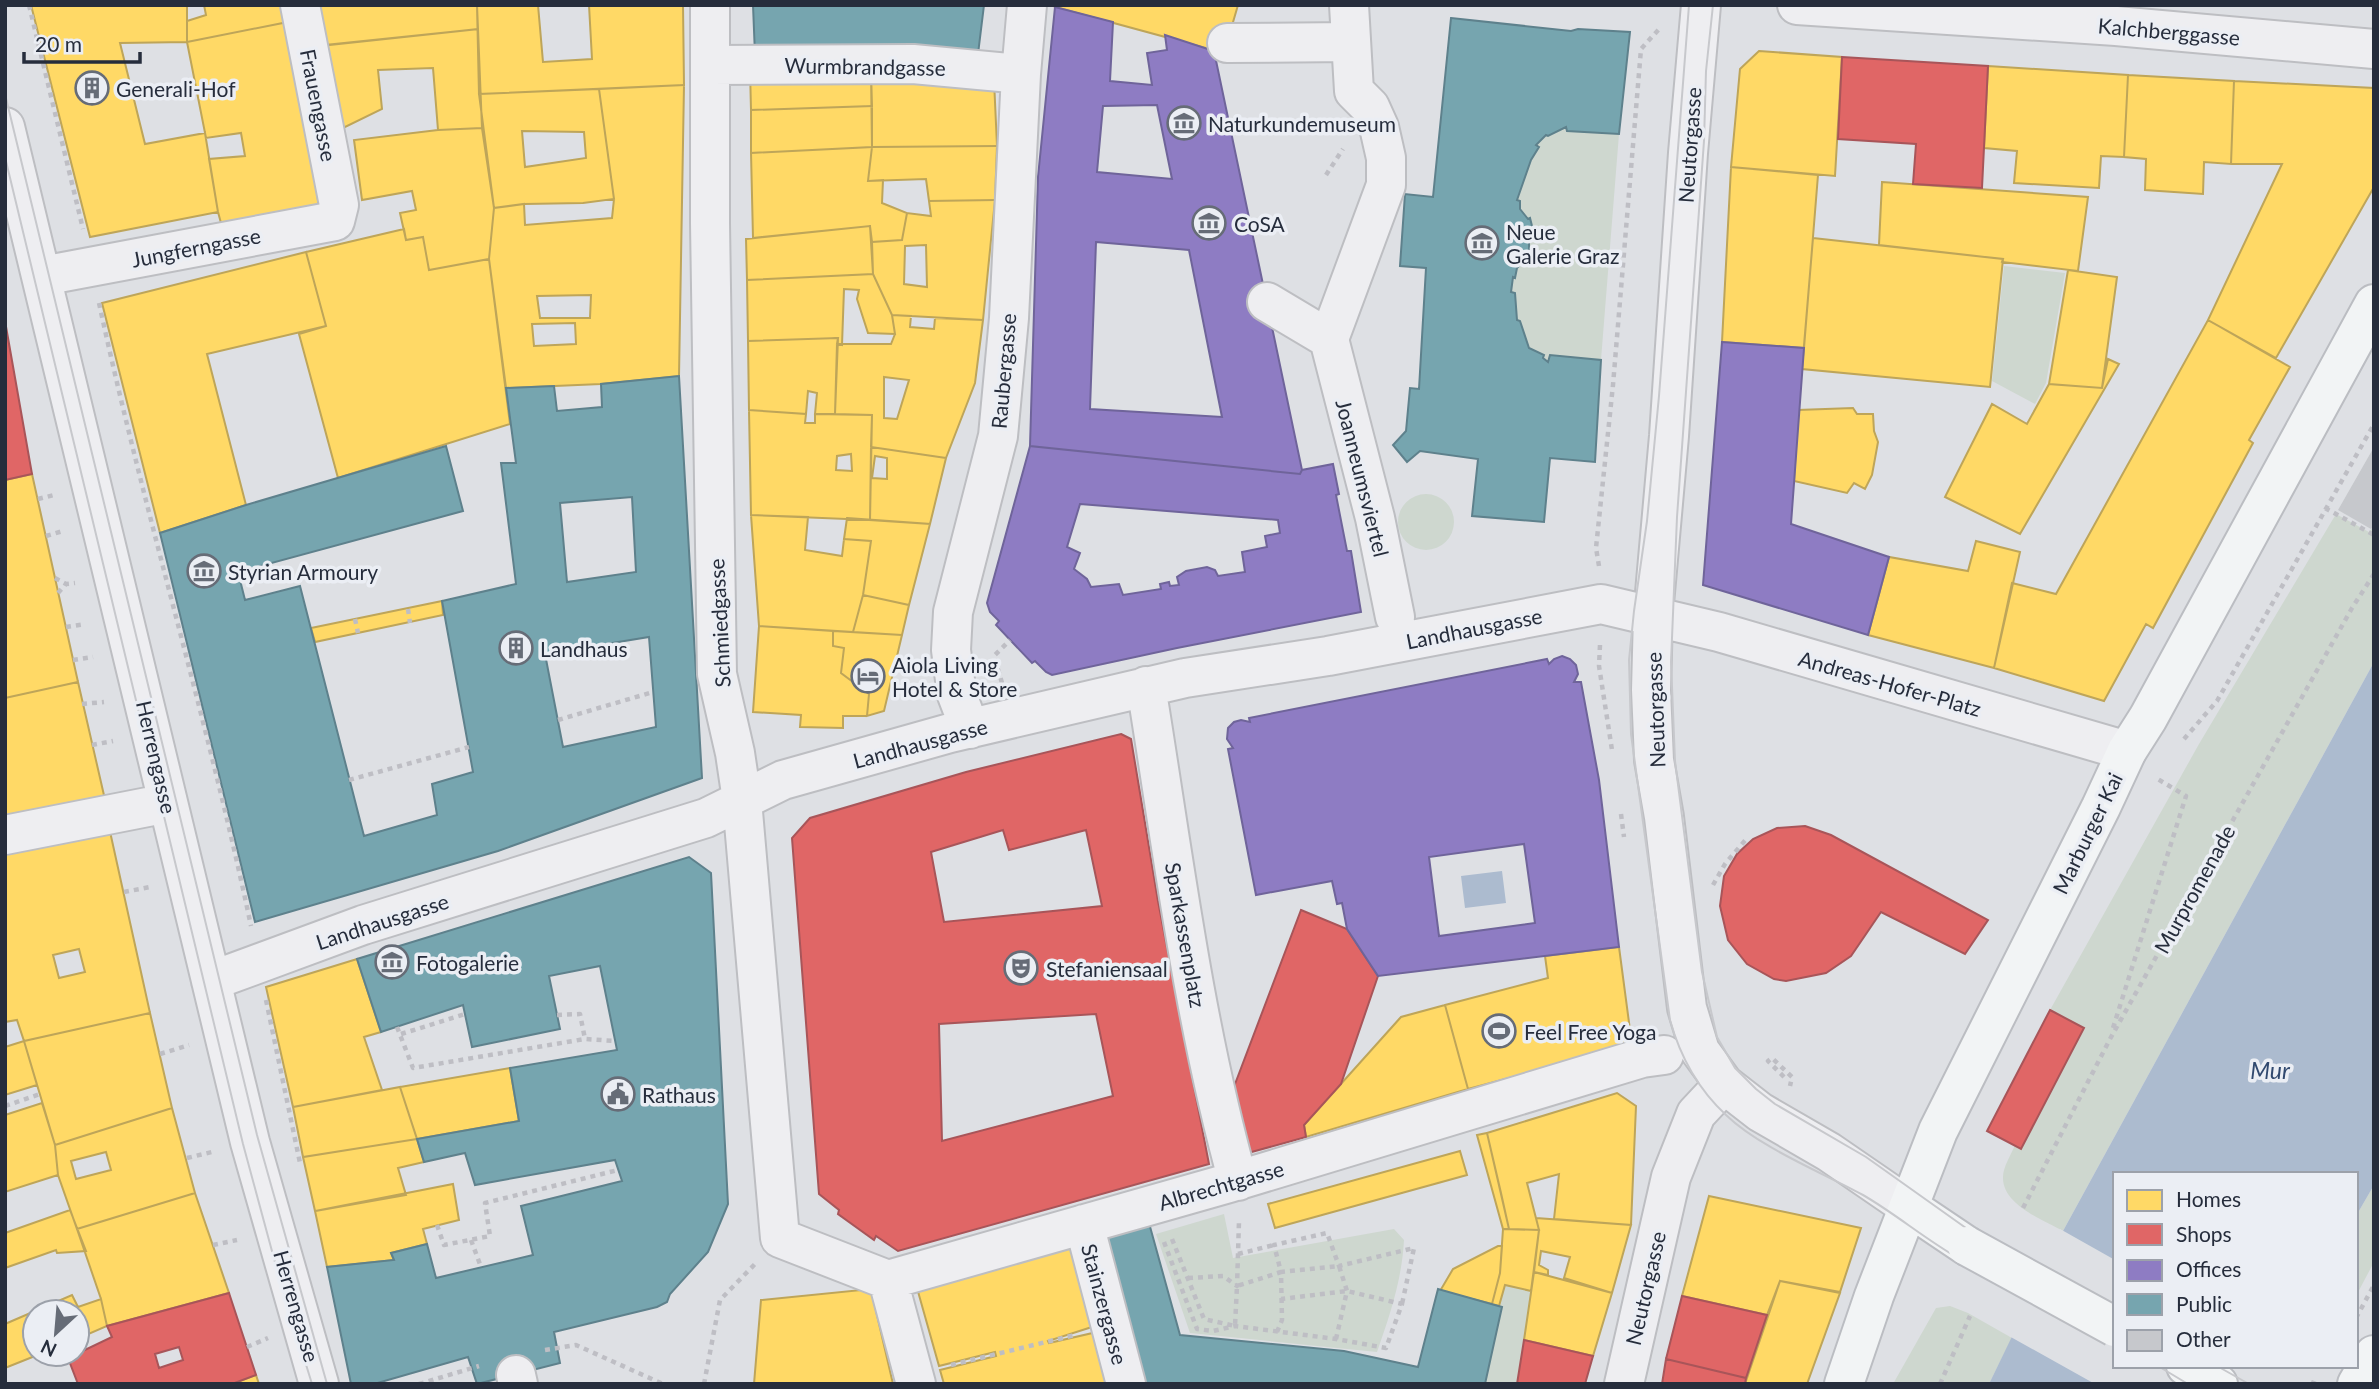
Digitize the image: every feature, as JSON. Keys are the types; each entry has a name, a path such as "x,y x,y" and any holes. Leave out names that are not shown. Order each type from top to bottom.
{"main road":[{"name":"Marburger Kai","path":"1844,1384 1874,1296 1938,1131 2127,751 2148,718 2374,304"},
{"path":"1909,1207 1953,1238 2113,1326"},
{"path":"2357,1384 2374,1355"},
{"path":"2190,1368 2218,1384"}],"street":[{"name":"Frauengasse","path":"300,5 339,205"},
{"name":"Schmiedgasse","path":"710,5 717,674 735,753 742,800 780,1238"},
{"name":"Raubergasse","path":"960,731 951,650 953,612 998,436 1009,318 1027,5"},
{"path":"1267,302 1329,339 1386,185 1386,158 1379,127 1370,107 1354,90 1350,24 1335,5"},
{"path":"1227,44 1350,24 1369,5"},
{"name":"Neutorgasse","path":"1624,1384 1671,1177 1696,1114 1724,1084 1700,1051 1687,1008 1664,817 1654,760 1651,690 1653,615 1670,436 1688,153 1701,5"},
{"name":"Kalchberggasse","path":"1797,5 2117,16 2374,49"},
{"name":"Wurmbrandgasse","path":"710,65 913,64 1021,74"},
{"name":"Herrengasse","path":"5,129 250,1142 319,1384"},
{"name":"Jungferngasse","path":"42,275 335,221 339,205"},
{"name":"Joanneumsviertel","path":"1329,339 1375,518 1395,617"},
{"name":"Landhausgasse","path":"211,981 363,925 706,818 783,780 960,731 1146,686 1410,641 1579,607 1601,604 1653,615"},
{"name":"Andreas-Hofer-Platz","path":"1653,615 2127,751"},
{"name":"Sparkassenplatz","path":"1146,686 1179,907 1233,1182"},
{"path":"5,835 168,803"},
{"name":"Albrechtgasse","path":"888,1279 1233,1182 1642,1058 1664,1055"},
{"path":"1724,1084 1760,1112 1829,1152 1909,1207"},
{"name":"Stainzergasse","path":"1084,1224 1126,1384"},
{"path":"780,1238 888,1279 928,1376"}],"path":[{"path":"29,5 108,343 227,814 302,1177"},
{"path":"1599,568 1595,548 1613,385 1641,49 1663,24"},
{"path":"1326,175 1348,142"},
{"path":"2177,748 2217,701 2374,424"},
{"path":"2325,508 2374,535"},
{"name":"Murpromenade","path":"2023,1208 2110,1039 2352,608 2374,574"},
{"path":"55,578 66,584"},
{"path":"408,609 410,622"},
{"path":"355,619 358,633"},
{"path":"1002,684 994,656 1010,640"},
{"path":"558,720 653,692"},
{"path":"349,780 469,747"},
{"path":"2110,1039 2186,796 2154,777 2162,767"},
{"path":"1713,886 1725,864 1748,837"},
{"path":"401,1034 465,1014"},
{"path":"557,1015 580,1014 585,1039"},
{"path":"397,1027 413,1068 585,1039 615,1041"},
{"path":"1784,1077 1768,1061 1772,1058 1792,1077"},
{"path":"5,1105 40,1094"},
{"path":"438,1225 444,1245 490,1236 485,1203 618,1170"},
{"path":"1233,1182 1239,1216 1235,1326"},
{"path":"1238,1254 1327,1233 1347,1291 1336,1339"},
{"path":"1171,1234 1204,1318 1235,1326 1386,1348 1402,1304 1415,1248 1339,1266 1282,1272 1237,1286"},
{"path":"704,1384 720,1300 780,1238"},
{"path":"471,1240 481,1267"},
{"path":"1164,1240 1197,1329 1213,1331 1235,1326"},
{"path":"1273,1245 1282,1272 1282,1320 1277,1332"},
{"path":"1188,1278 1223,1276 1237,1286"},
{"path":"2358,1314 2374,1285"},
{"path":"1281,1299 1347,1291 1402,1304"},
{"path":"1940,1384 1970,1315"},
{"path":"928,1376 1111,1325"},
{"path":"557,1348 576,1345 663,1384"},
{"path":"419,1384 472,1368"}],"shaded area":[{"path":"1566,127 1568,131 1619,134 1601,360 1551,355 1548,362 1543,355 1529,348 1520,321 1517,320 1515,293 1511,292 1517,268 1532,253 1529,251 1529,231 1533,230 1520,209 1520,201 1517,200 1531,160 1539,148 1536,145 1546,135"},
{"path":"2004,266 2065,273 2046,383 2035,404 1992,381"},
{"path":"1426,494 1437,496 1446,502 1452,511 1452,533 1446,542 1437,548 1426,550 1415,548 1406,542 1400,533 1398,522 1400,511 1406,502 1415,496"},
{"path":"2336,514 2369,532 2374,525 2374,662 2063,1231 2035,1216 2009,1196 2003,1177 2015,1145 2021,1148 2084,1028 2050,1010 2199,744"},
{"path":"2374,1185 2374,1262 2358,1292 2358,1213"},
{"path":"1224,1214 1233,1258 1394,1229 1404,1240 1401,1269 1377,1352 1190,1333 1156,1234"},
{"path":"1505,1285 1531,1291 1517,1384 1485,1384 1502,1307 1499,1306"},
{"path":"1950,1306 2012,1338 1989,1384 1893,1384 1936,1308"}],"water":[{"name":"Mur","path":"2374,662 2374,1185 2358,1213 2358,1172 2113,1172 2113,1368 2264,1384 1989,1384 2063,1231"},
{"path":"1502,871 1506,903 1465,908 1461,876"}],"pier":[{"path":"2060,1229 2113,1259 2113,1368 2276,1368 2268,1384 2095,1384 2009,1336"}],"building: Homes":[{"name":"Generali-Hof","path":"31,5 187,5 187,42 120,43 145,144 205,133 218,212 90,237"},
{"path":"204,5 284,5 288,22 187,42 187,21 206,15"},
{"path":"312,5 477,5 478,29 321,46"},
{"path":"477,5 538,5 543,62 592,59 589,5 683,5 684,85 479,94"},
{"path":"1238,5 1224,53 1055,7"},
{"path":"288,22 315,161 319,214 224,234 209,159 245,156 241,133 206,138 187,42"},
{"path":"478,29 482,128 438,130 433,68 378,70 382,109 341,129 326,45"},
{"path":"1759,51 1842,57 1835,176 1731,167 1740,69"},
{"path":"1988,66 2128,75 2124,157 2101,156 2099,188 2014,183 2017,151 1984,148"},
{"path":"750,69 871,71 872,106 751,110"},
{"path":"871,71 994,80 997,146 872,147"},
{"path":"2128,75 2234,81 2231,164 2204,162 2203,194 2145,190 2146,159 2124,157"},
{"path":"2234,81 2374,88 2374,187 2276,358 2208,320 2282,164 2231,164"},
{"path":"684,85 679,376 601,384 506,388 489,259 494,208 524,204 525,225 612,218 614,199 599,89","holes":["591,295 590,318 540,318 537,296","575,323 576,344 534,346 532,324"]},
{"path":"599,89 614,199 494,208 479,94","holes":["522,131 584,132 586,158 525,167"]},
{"path":"872,106 872,147 751,153 751,110"},
{"path":"482,128 494,208 489,259 429,270 423,237 406,240 400,213 416,210 412,191 362,200 354,140 438,130"},
{"path":"997,146 995,200 929,201 926,179 868,181 872,147"},
{"path":"872,147 868,181 883,180 882,203 907,213 902,240 872,242 870,226 753,238 751,153"},
{"path":"1731,167 1818,175 1804,348 1722,342"},
{"path":"1882,182 2088,197 2078,271 2002,262 2003,259 1879,245"},
{"path":"995,200 983,320 892,315 873,274 872,242 902,240 907,213 931,216 929,201","holes":["926,245 927,287 904,284 905,246"]},
{"path":"870,226 873,274 747,280 746,239"},
{"path":"404,229 406,240 423,237 429,270 489,259 510,424 338,478 299,334 326,326 306,252"},
{"path":"1813,238 2003,259 1990,387 1802,369"},
{"path":"306,252 326,326 207,354 246,505 160,533 102,303"},
{"path":"2068,270 2117,277 2102,388 2049,384"},
{"path":"873,274 892,315 895,334 868,333 857,299 859,290 844,289 842,345 837,344 838,338 748,341 747,280"},
{"path":"892,315 911,316 910,327 934,329 935,318 983,320 975,383 946,458 871,447 872,415 835,414 837,344 891,344 895,334","holes":["884,377 909,380 897,419 884,418"]},
{"path":"2208,320 2290,367 2249,440 2253,443 2153,628 2146,624 2104,701 1994,668 2012,583 2056,594"},
{"path":"838,338 835,414 815,414 817,393 808,391 806,414 749,410 748,341"},
{"path":"2108,359 2119,364 2020,534 1945,497 1992,404 2027,424 2049,384 2102,388"},
{"path":"1853,408 1857,414 1873,414 1878,442 1872,475 1865,489 1854,483 1847,493 1794,481 1798,410"},
{"path":"749,410 806,414 805,423 815,423 815,414 872,415 870,520 751,515","holes":["851,454 852,471 836,470 837,456"]},
{"path":"871,447 946,458 930,524 870,520","holes":["875,456 887,458 887,479 872,478"]},
{"path":"32,474 78,682 5,698 5,480"},
{"path":"751,515 808,517 805,550 842,556 844,539 871,541 863,595 853,632 759,626"},
{"path":"847,518 930,524 909,605 863,595 871,541 844,539"},
{"path":"1976,541 2020,552 1994,668 1868,635 1889,557 1968,571"},
{"path":"863,595 909,605 902,635 853,632"},
{"path":"442,601 443,615 315,642 311,628"},
{"path":"759,626 833,631 833,646 844,648 841,673 869,694 867,716 843,716 843,728 800,727 801,715 753,712"},
{"name":"Aiola Living Hotel & Store","path":"833,631 902,635 884,711 867,716 869,694 841,673 844,648 833,646"},
{"path":"78,682 106,804 5,822 5,698"},
{"path":"109,827 150,1013 24,1041 17,1020 5,1022 5,849","holes":["79,949 85,972 59,978 53,955"]},
{"path":"1619,947 1632,1045 1468,1089 1445,1005 1548,978 1545,956"},
{"path":"357,959 381,1032 364,1037 382,1090 293,1107 266,987"},
{"path":"1445,1005 1468,1089 1306,1137 1304,1125 1401,1017"},
{"path":"150,1013 172,1108 55,1145 24,1041"},
{"path":"24,1041 37,1085 5,1095 5,1047"},
{"path":"510,1068 519,1121 417,1139 400,1087"},
{"path":"400,1087 417,1139 303,1157 293,1107"},
{"path":"1617,1093 1636,1106 1631,1225 1554,1219 1559,1174 1527,1183 1539,1230 1509,1229 1487,1133"},
{"path":"42,1103 55,1145 58,1175 5,1192 5,1115"},
{"path":"172,1108 195,1193 77,1229 58,1175 55,1145","holes":["106,1152 111,1170 76,1179 71,1161"]},
{"path":"1487,1133 1509,1229 1503,1229 1477,1135"},
{"path":"417,1139 424,1162 398,1168 406,1195 315,1211 303,1157"},
{"path":"1460,1151 1467,1175 1275,1228 1268,1204"},
{"path":"453,1184 459,1220 423,1229 427,1244 391,1253 394,1260 327,1267 315,1211"},
{"path":"195,1193 229,1293 107,1326 101,1299 77,1229"},
{"path":"1709,1196 1861,1228 1840,1292 1780,1281 1767,1315 1682,1296"},
{"path":"70,1210 86,1251 57,1253 56,1250 5,1268 5,1233"},
{"path":"1536,1218 1631,1225 1612,1293 1564,1278 1570,1257 1541,1251 1539,1265 1548,1270 1548,1275 1534,1272 1539,1230"},
{"path":"1503,1229 1539,1230 1531,1291 1505,1285 1499,1306 1492,1304 1500,1273"},
{"path":"1076,1244 1095,1326 1048,1341 1049,1343 1097,1332 1113,1384 944,1384 940,1370 996,1356 995,1352 939,1366 917,1288"},
{"path":"1502,1246 1500,1273 1492,1304 1440,1291 1453,1269"},
{"path":"1534,1272 1612,1293 1593,1356 1524,1340"},
{"path":"1780,1281 1840,1293 1807,1384 1745,1384"},
{"path":"871,1289 893,1384 754,1384 761,1300"},
{"path":"101,1299 107,1326 91,1333 91,1302"},
{"path":"21,1317 21,1362 5,1368 5,1324"},
{"path":"256,1375 259,1384 232,1384"}],"building: Shops":[{"path":"1842,57 1988,66 1982,188 1913,184 1916,144 1838,139"},
{"path":"5,321 32,474 5,480"},
{"path":"1121,734 1131,739 1158,901 1209,1164 898,1251 876,1236 874,1240 838,1214 839,1210 819,1194 792,838 810,818 966,772","holes":["1003,830 1009,850 1086,830 1102,906 944,922 931,852","1096,1014 1113,1096 942,1141 939,1024"]},
{"path":"1805,826 1831,835 1988,920 1965,954 1881,912 1851,956 1826,973 1786,981 1774,979 1747,964 1728,940 1720,906 1724,876 1737,854 1753,839 1777,828"},
{"path":"1301,910 1347,929 1378,976 1341,1084 1304,1125 1306,1137 1248,1153 1232,1092"},
{"path":"2050,1010 2084,1028 2021,1149 1987,1131"},
{"path":"229,1293 256,1375 232,1384 78,1384 72,1368 91,1368 91,1347 112,1337 107,1326","holes":["179,1347 183,1360 159,1368 155,1354"]},
{"path":"1682,1296 1767,1315 1746,1378 1666,1359"},
{"path":"1524,1340 1593,1356 1585,1384 1517,1384"},
{"path":"1666,1359 1746,1378 1745,1384 1662,1384"}],"building: Offices":[{"path":"1055,7 1113,22 1110,81 1152,85 1147,53 1167,50 1165,35 1214,51 1302,470 1300,474 1030,446 1038,177","holes":["1157,105 1172,179 1097,172 1103,106","1096,242 1189,250 1222,417 1090,409"]},
{"path":"1722,342 1804,348 1791,524 1889,557 1868,635 1703,585"},
{"path":"1030,446 1300,474 1302,470 1333,464 1339,494 1336,495 1347,551 1351,551 1361,612 1052,675 1035,661 1032,663 996,625 999,621 990,612 987,603","holes":["1080,504 1278,520 1280,533 1265,536 1267,547 1242,552 1245,572 1218,576 1215,570 1207,567 1186,571 1177,577 1179,585 1170,586 1169,582 1160,584 1161,589 1123,595 1119,584 1091,587 1087,579 1074,569 1080,553 1067,547"]},
{"path":"1562,656 1570,659 1576,665 1578,674 1574,682 1581,682 1599,780 1619,947 1378,976 1347,929 1342,903 1337,904 1332,881 1256,895 1228,749 1233,748 1227,739 1228,728 1234,722 1250,722 1249,718 1547,659 1549,664","holes":["1524,844 1535,923 1439,936 1429,857"]}],"building: Public":[{"path":"753,5 984,5 978,54 755,55"},
{"path":"1451,18 1571,31 1578,29 1630,32 1619,134 1567,131 1566,127 1546,135 1536,145 1539,147 1531,160 1517,200 1520,201 1520,209 1530,218 1533,230 1529,231 1529,251 1533,253 1526,263 1524,261 1517,268 1511,292 1515,293 1517,320 1520,321 1529,348 1544,355 1543,358 1548,362 1550,355 1601,360 1595,462 1550,458 1544,522 1472,516 1478,459 1420,451 1407,462 1393,445 1406,431 1410,388 1419,389 1426,268 1400,266 1405,194 1433,197"},
{"name":"Landhaus","path":"679,376 702,778 498,851 255,922 160,533 446,446 463,511 238,572 245,600 300,586 364,836 437,815 432,784 473,772 442,601 516,584 501,463 516,463 506,388 554,386 557,411 602,407 601,384","holes":["632,497 636,572 567,582 560,503","649,637 656,727 563,747 545,654"]},
{"name":"Rathaus","path":"689,857 711,873 728,1204 708,1252 670,1294 667,1302 657,1307 554,1332 560,1363 477,1384 468,1357 374,1384 351,1384 327,1267 394,1260 391,1253 427,1244 436,1278 533,1255 521,1206 622,1181 615,1160 475,1185 465,1153 424,1162 417,1139 519,1121 510,1068 617,1050 600,966 549,976 560,1029 472,1047 463,1005 381,1032 357,959"},
{"path":"1149,1223 1180,1335 1344,1351 1418,1367 1438,1289 1502,1307 1485,1384 1133,1384 1094,1238"}],"building: Other":[{"path":"2374,447 2374,525 2371,529 2338,510"}],"tram line":[{"path":"1689,5 1659,396 1647,521 1629,660 1631,734 1670,1020 1674,1033 1691,1071 1707,1094 1726,1115 1755,1138 1863,1195 1960,1259 2113,1341"},
{"path":"1713,5 1706,71 1704,141 1677,517 1671,662 1675,761 1702,972 1717,1037 1735,1068 1775,1104 1866,1157 1973,1233 2113,1309"},
{"path":"5,94 257,1135 327,1384"},
{"path":"5,157 243,1144 279,1277 312,1384"},
{"path":"2161,1368 2188,1384"},
{"path":"2221,1368 2249,1384"}],"place":[{"name":"Generali-Hof","path":"92,88"},
{"name":"Naturkundemuseum","path":"1184,123"},
{"name":"CoSA","path":"1209,223"},
{"name":"Neue Galerie Graz","path":"1482,243"},
{"name":"Styrian Armoury","path":"204,571"},
{"name":"Landhaus","path":"516,648"},
{"name":"Aiola Living Hotel & Store","path":"868,676"},
{"name":"Fotogalerie","path":"392,962"},
{"name":"Stefaniensaal","path":"1021,968"},
{"name":"Feel Free Yoga","path":"1499,1031"},
{"name":"Rathaus","path":"618,1094"}]}
